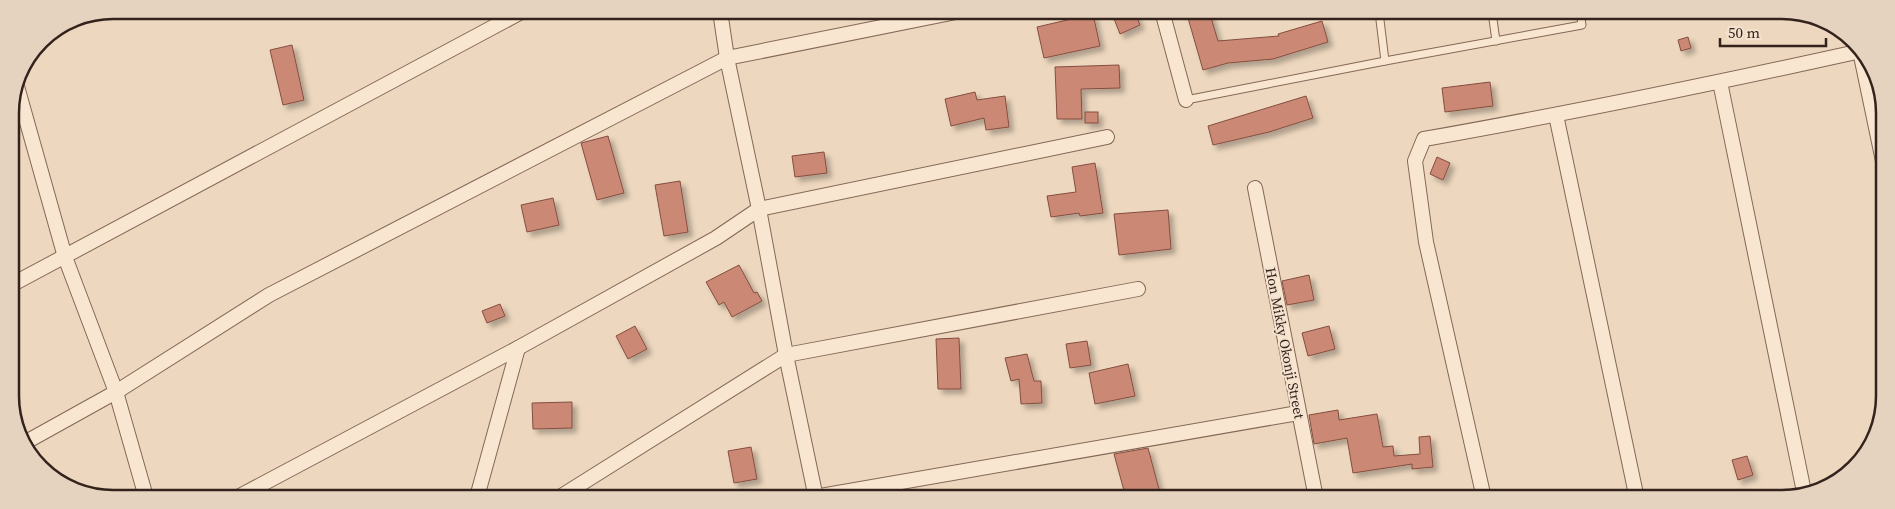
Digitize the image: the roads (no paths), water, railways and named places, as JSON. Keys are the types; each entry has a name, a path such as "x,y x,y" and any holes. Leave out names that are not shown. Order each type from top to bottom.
{"street":[{"path":"19,282 508,19"},
{"path":"721,19 727,58 759,209 813,490"},
{"path":"30,440 116,392 269,295 727,58 921,19"},
{"path":"1164,19 1186,100"},
{"path":"1482,490 1426,242 1415,161 1424,139 1556,116 1854,52"},
{"path":"1863,65 1876,128"},
{"path":"1720,82 1803,487"},
{"path":"20,99 65,257 116,392 144,490"},
{"path":"1556,116 1635,490"},
{"path":"251,490 518,348 716,238 759,209 1107,137"},
{"name":"Hon Mikky Okonji Street","path":"1255,188 1314,490"},
{"path":"573,490 786,355 1138,288"},
{"path":"478,490 518,348"},
{"path":"854,490 1298,413"}],"lane":[{"path":"1380,19 1385,61"},
{"path":"1493,19 1496,41"},
{"path":"1186,100 1582,25 1581,19"}]}
